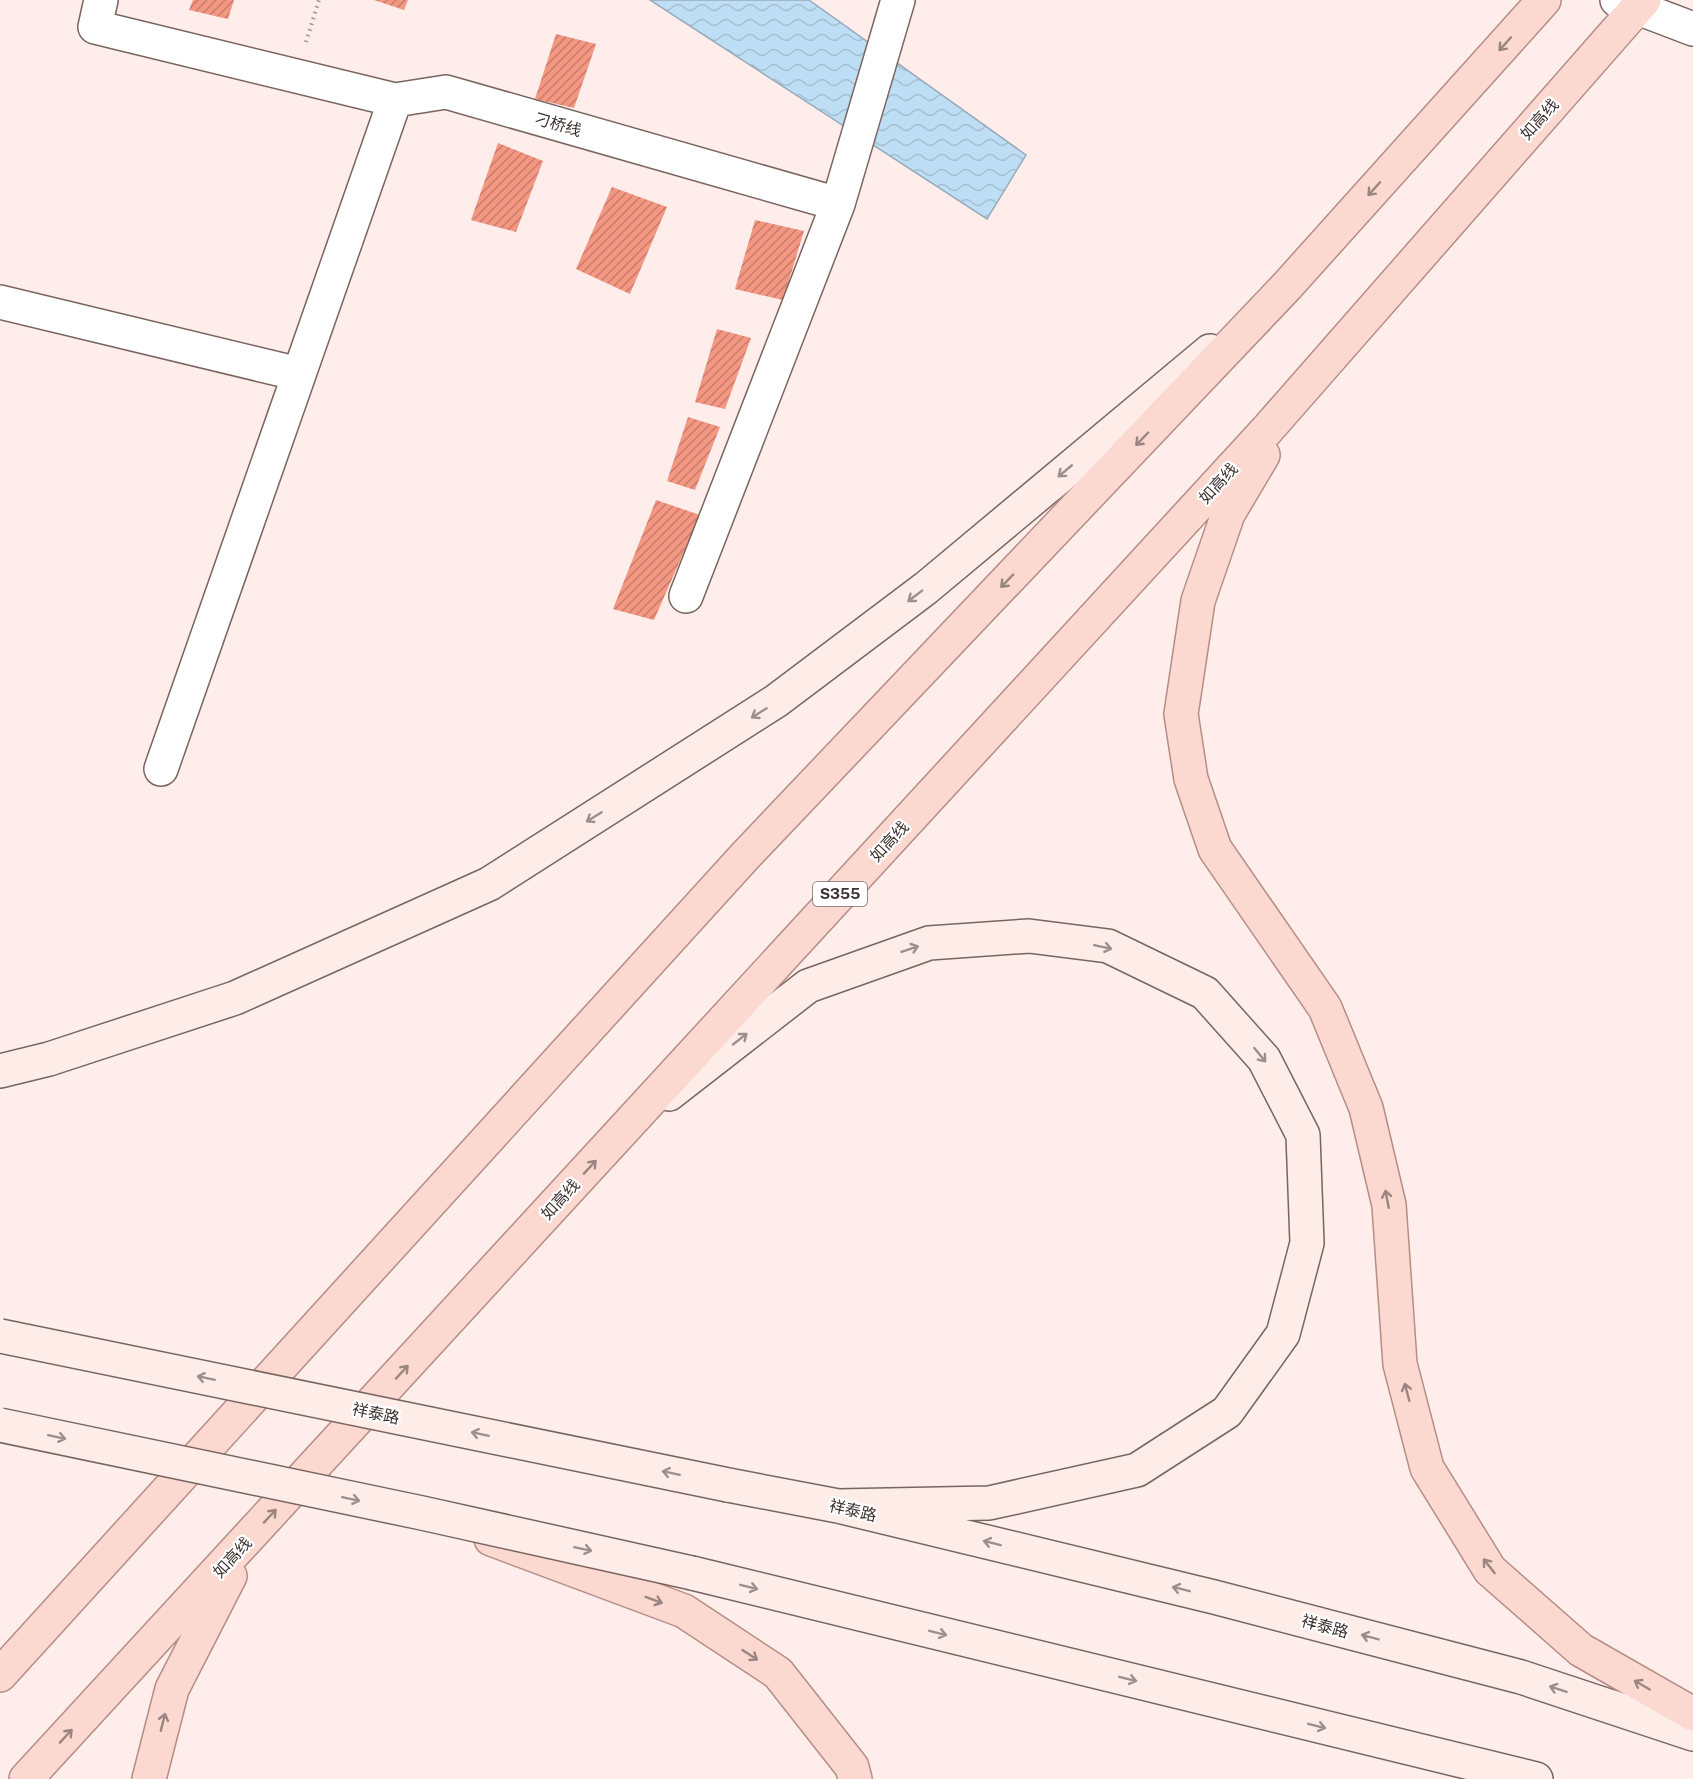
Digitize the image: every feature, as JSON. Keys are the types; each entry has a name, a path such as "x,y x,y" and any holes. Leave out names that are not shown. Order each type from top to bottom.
{"main road":[{"path":"0,1675 746,855 1287,286 1544,0"},
{"name":"如高线","path":"26,1779 1300,393 1633,3"},
{"path":"0,1071 49,1059 235,998 489,884 776,701 926,588 1287,286"},
{"path":"1300,393 1228,514 1198,601 1181,714 1191,779 1215,849 1325,1008 1366,1108 1389,1205 1400,1364 1427,1468 1490,1570 1581,1650 1693,1714"},
{"path":"627,1126 808,986 929,943 1029,936 1108,946 1205,993 1264,1059 1303,1135 1307,1243 1283,1334 1227,1412 1137,1470 989,1503 838,1506"},
{"name":"祥泰路","path":"0,1336 838,1506 1214,1597 1521,1677 1693,1734"},
{"path":"0,1425 422,1513 692,1573 1536,1779"},
{"path":"422,1513 684,1611 778,1673 852,1767 855,1779"},
{"path":"149,1779 172,1689 248,1540"}],"street":[{"name":"刁桥线","path":"101,0 95,27 395,100 446,92 838,204"},
{"path":"1633,3 1693,29"},
{"path":"686,596 838,204 896,7"},
{"path":"161,769 395,100"},
{"path":"0,302 299,374"}],"path":[{"path":"295,76 319,0"}],"water":[{"path":"650,0 809,0 1026,155 987,219"}],"building":[{"path":"193,0 234,0 228,19 189,10"},
{"path":"374,0 408,0 404,10"},
{"path":"556,34 596,44 574,108 535,99"},
{"path":"498,143 543,161 516,232 471,220"},
{"path":"612,187 667,207 630,294 576,269"},
{"path":"755,220 804,231 783,300 735,289"},
{"path":"717,329 751,338 725,409 695,402"},
{"path":"688,417 720,427 695,490 667,481"},
{"path":"656,500 700,515 654,620 613,609"}]}
